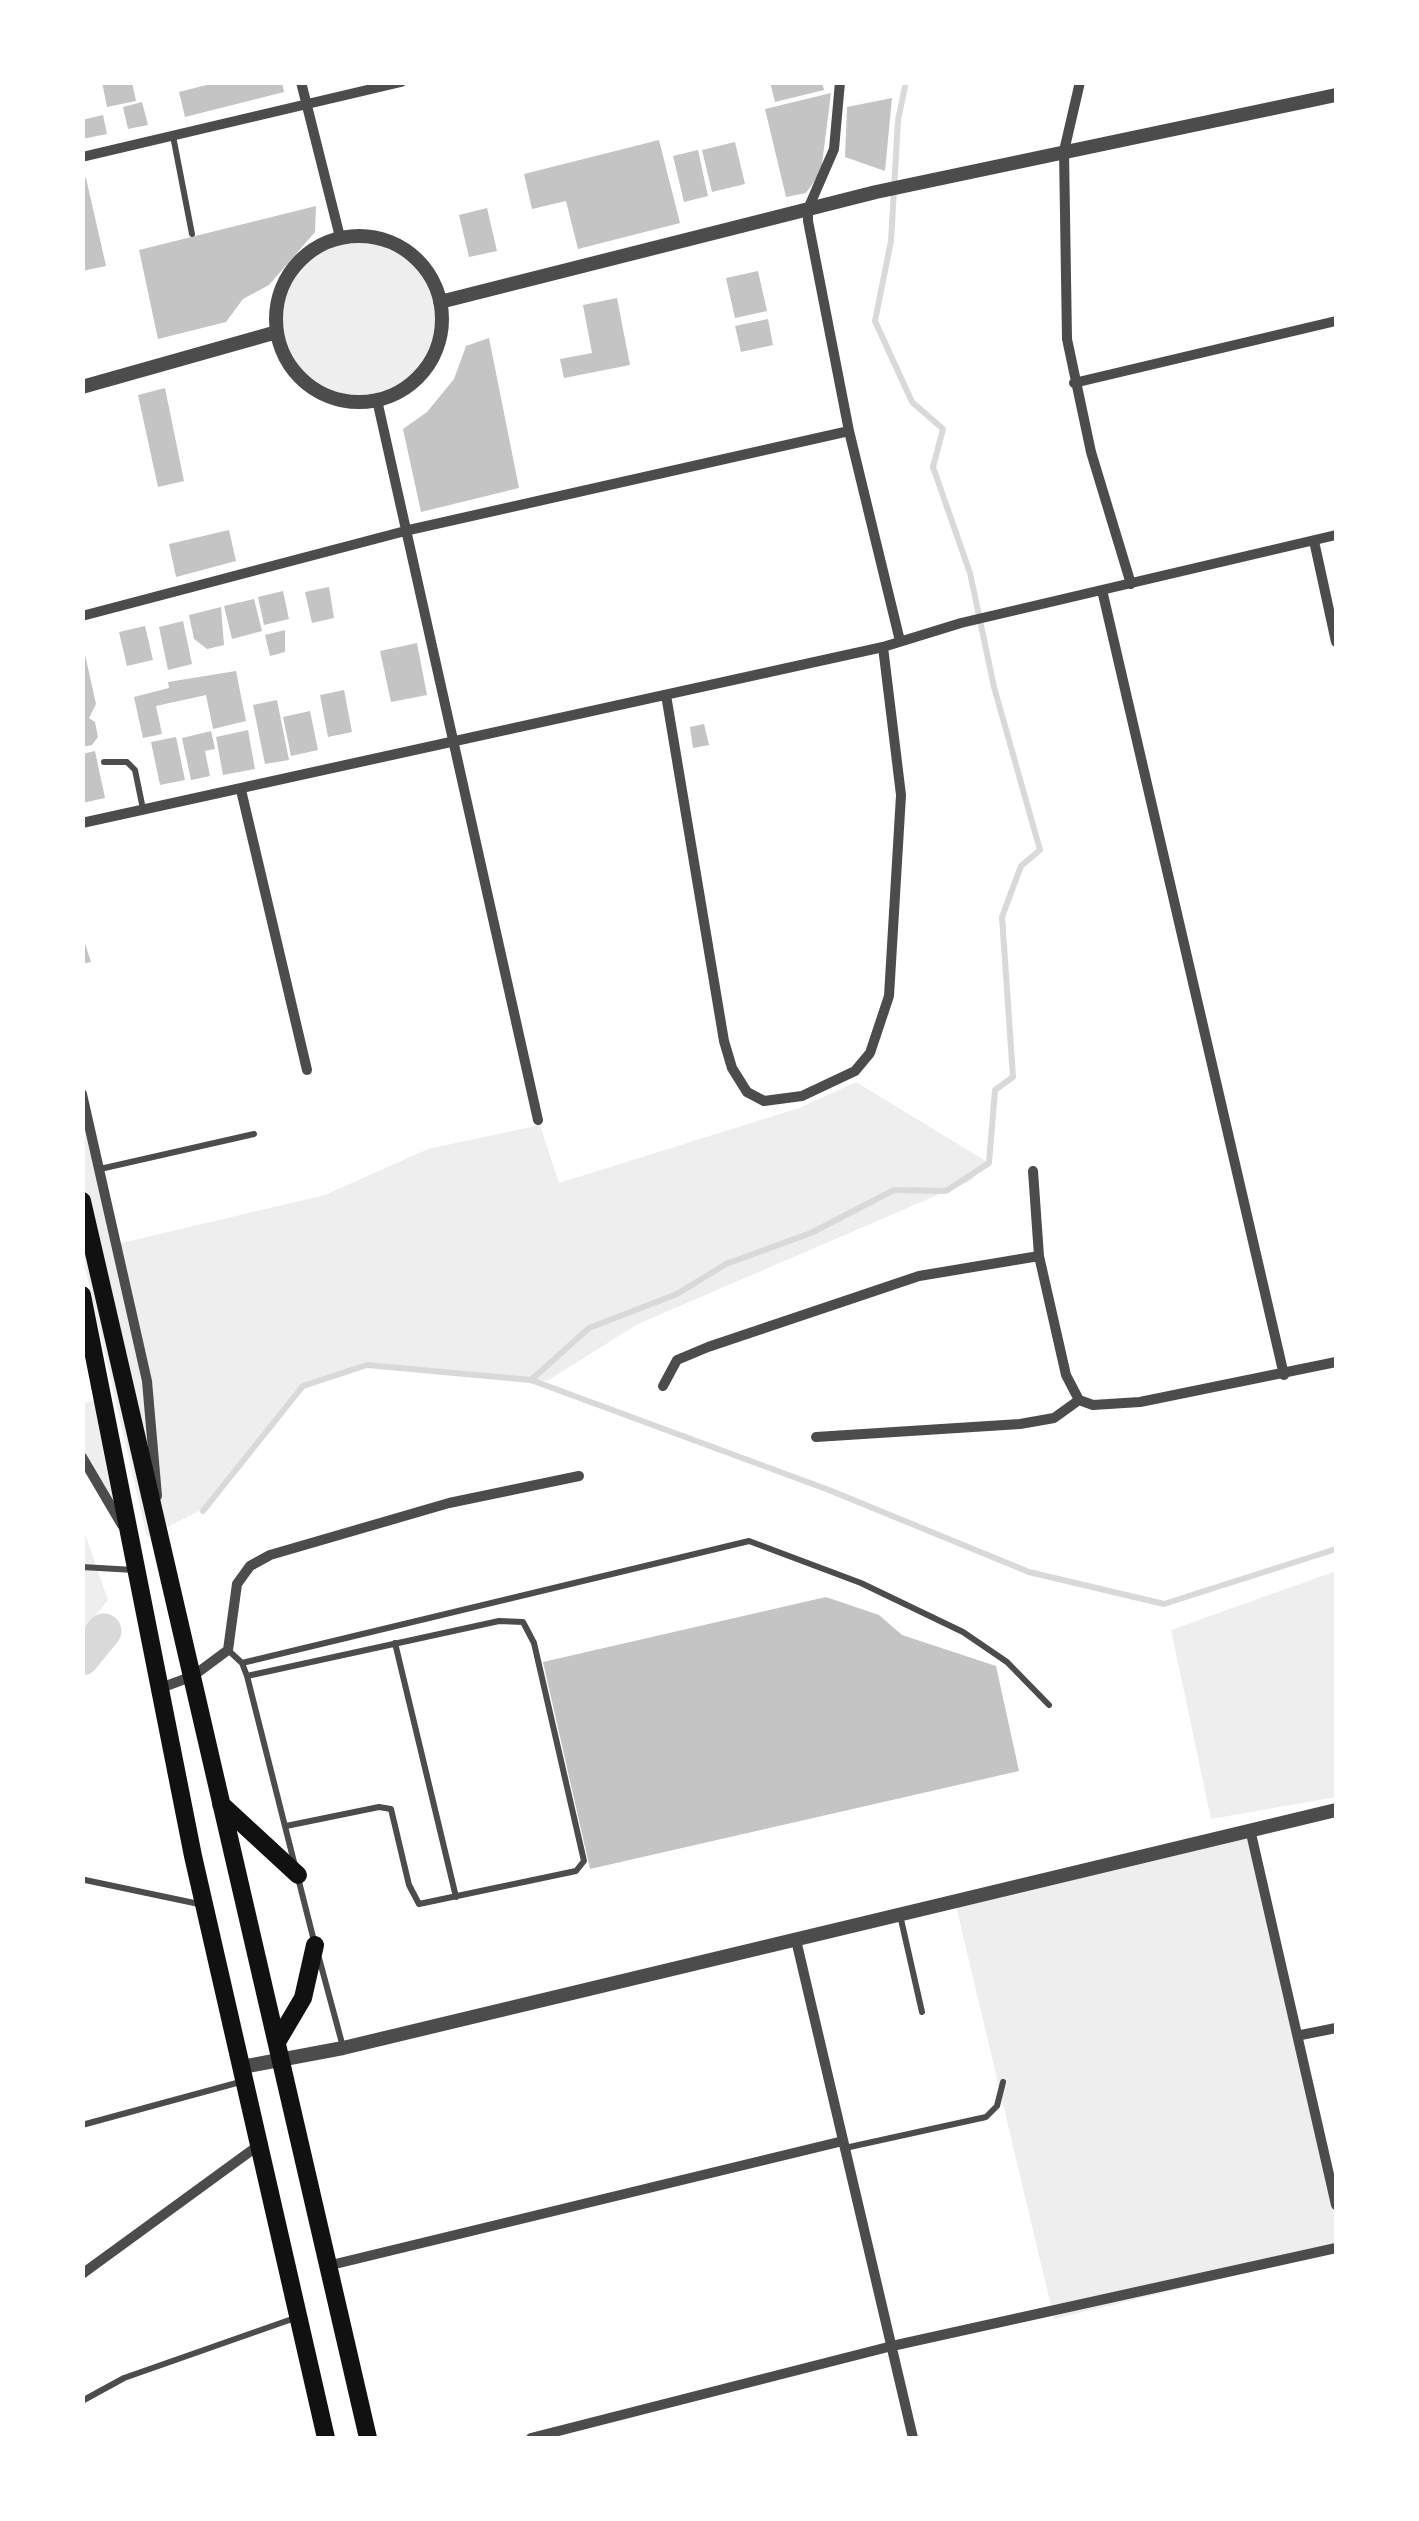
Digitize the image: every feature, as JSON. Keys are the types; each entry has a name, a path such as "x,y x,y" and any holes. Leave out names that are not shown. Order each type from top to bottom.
{"main road":[{"path":"82,1201 368,2438"},
{"path":"82,1295 158,1690 326,2438"},
{"path":"221,1804 298,1874"},
{"path":"278,2052 304,1998 315,1945"}],"street":[{"path":"301,82 340,237"},
{"path":"82,157 401,82"},
{"path":"840,82 834,148 826,178 808,209 813,256 848,432 900,642"},
{"path":"1080,82 1064,152 1067,339 1074,382 1130,584"},
{"path":"440,302 919,182 1336,95"},
{"path":"340,237 378,237 396,244 425,267 440,302 441,334 429,364 406,388 377,400 344,401 313,388 289,364 277,332 277,304 286,278 314,248 340,237"},
{"path":"1074,382 1336,321"},
{"path":"82,387 277,332"},
{"path":"377,400 538,1120"},
{"path":"82,616 409,530 848,432"},
{"path":"82,823 883,646 961,623 1336,536"},
{"path":"1314,541 1336,642"},
{"path":"1102,590 1284,1375"},
{"path":"666,694 724,1042 732,1068 747,1092 764,1101 802,1096 855,1071 880,1031 889,996 901,794 883,646"},
{"path":"241,790 307,1070"},
{"path":"82,1094 147,1381 159,1537"},
{"path":"1033,1171 1039,1256 1066,1375 1079,1400 1092,1405 1140,1402 1336,1362"},
{"path":"664,1386 668,1369 677,1360 708,1348 920,1276 1039,1256"},
{"path":"816,1438 1020,1424 1054,1418 1079,1400"},
{"path":"82,1457 129,1536"},
{"path":"158,1690 193,1676 228,1650 236,1584 250,1566 270,1555 450,1503 579,1476"},
{"path":"244,2074 278,2052 344,2048 1336,1810"},
{"path":"1250,1829 1301,2036 1336,2204"},
{"path":"796,1940 913,2438"},
{"path":"1301,2036 1336,2028"},
{"path":"82,2274 260,2144"},
{"path":"326,2266 844,2144"},
{"path":"531,2438 892,2346 1336,2248"}],"lane":[{"path":"173,136 192,234"},
{"path":"104,762 128,762 135,770 143,810"},
{"path":"100,1169 254,1134"},
{"path":"242,1663 750,1541 861,1583 964,1632 1006,1662 1050,1704"},
{"path":"82,1566 136,1570"},
{"path":"246,1676 499,1621 523,1622 529,1627 552,1720 582,1866 426,1904 414,1901 391,1810 379,1807 286,1826"},
{"path":"395,1643 456,1897"},
{"path":"228,1650 242,1663 246,1676 344,2048"},
{"path":"85,1880 205,1904"},
{"path":"900,1916 922,2012"},
{"path":"82,2125 244,2074"},
{"path":"844,2144 986,2117 997,2106 1003,2082"},
{"path":"82,2401 124,2378 298,2317"}],"shaded area":[{"path":"359,237 390,243 416,261 434,287 440,318 434,349 416,375 390,393 359,399 328,393 302,375 284,349 278,318 284,287 302,261 328,243"},
{"path":"856,1082 989,1163 970,1181 638,1324 547,1381 367,1365 303,1386 205,1508 147,1537 83,1259 82,1118 113,1245 325,1195 428,1149 540,1125 559,1183 799,1108"},
{"path":"101,1398 121,1520 83,1448 82,1404"},
{"path":"82,1525 108,1600 83,1631 82,1631"},
{"path":"1336,1571 1336,1797 1211,1819 1171,1630"},
{"path":"1250,1829 1336,2197 1336,2251 1054,2319 956,1906"}],"building":[{"path":"102,82 132,82 136,101 107,107"},
{"path":"218,82 282,82 284,92 185,117 179,92"},
{"path":"770,82 822,82 824,90 775,102"},
{"path":"831,93 821,172 806,193 786,197 765,109"},
{"path":"892,98 885,171 845,157 847,107"},
{"path":"142,102 148,125 128,129 123,107"},
{"path":"103,115 107,134 82,139 82,120"},
{"path":"659,140 680,223 578,249 566,201 532,209 524,174"},
{"path":"735,142 745,184 712,192 702,150"},
{"path":"698,150 708,196 684,202 673,156"},
{"path":"86,178 106,266 82,271 82,179"},
{"path":"316,206 315,232 269,285 243,299 226,322 158,339 139,250"},
{"path":"487,208 497,251 469,257 459,215"},
{"path":"758,271 767,311 735,318 726,278"},
{"path":"617,298 630,365 564,378 560,359 592,353 583,305"},
{"path":"768,319 773,345 741,352 735,326"},
{"path":"489,338 519,488 421,512 403,429 427,412 454,379 466,346"},
{"path":"165,388 184,481 158,487 138,395"},
{"path":"229,530 236,561 176,577 169,544"},
{"path":"329,587 334,618 312,623 305,592"},
{"path":"283,591 289,619 264,625 258,597"},
{"path":"254,599 262,631 232,639 224,606"},
{"path":"221,607 224,645 207,649 194,639 189,615"},
{"path":"183,621 192,664 168,670 159,627"},
{"path":"145,626 153,660 127,666 119,632"},
{"path":"285,630 285,652 270,656 265,635"},
{"path":"417,643 427,695 391,702 380,651"},
{"path":"84,650 96,704 89,718 95,722 98,737 92,745 82,747"},
{"path":"236,671 246,721 213,729 206,695 156,706 162,734 143,738 134,697 169,688 168,682"},
{"path":"344,690 352,732 328,737 320,695"},
{"path":"277,700 289,760 265,764 253,705"},
{"path":"310,711 318,750 291,756 283,717"},
{"path":"704,724 709,745 693,748 690,727"},
{"path":"248,730 255,769 223,775 216,737"},
{"path":"211,731 215,749 205,751 210,776 191,780 182,738"},
{"path":"176,737 185,780 160,785 151,742"},
{"path":"95,751 105,798 82,803 82,754"},
{"path":"82,934 91,962 82,964"},
{"path":"826,1597 879,1615 902,1635 996,1666 1019,1771 590,1869 543,1662"}],"waterway":[{"path":"531,1380 589,1328 677,1294 726,1264 811,1233 894,1190 946,1191 989,1163 995,1090 1013,1077 1002,917 1021,866 1040,850 994,687 970,573 933,467 943,429 912,402 875,321 891,241 898,120 906,82"},
{"path":"203,1511 303,1386 367,1365 531,1380 829,1490 1029,1572 1164,1604 1336,1549"},
{"path":"82,1658 104,1631"}]}
